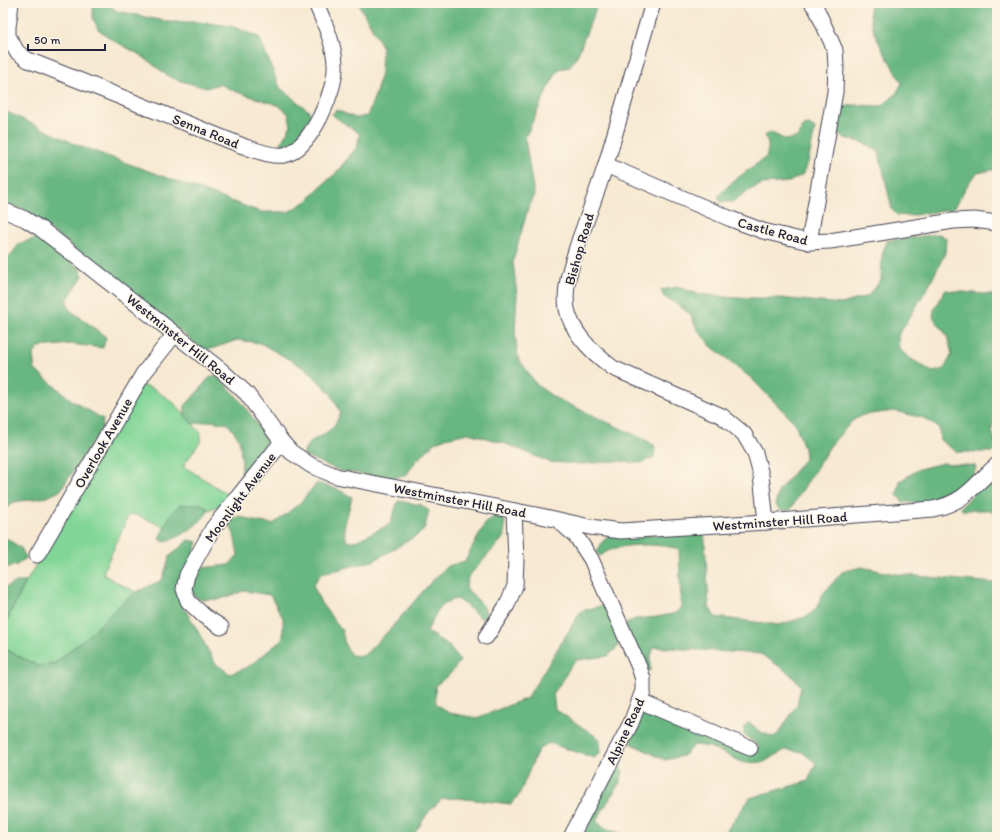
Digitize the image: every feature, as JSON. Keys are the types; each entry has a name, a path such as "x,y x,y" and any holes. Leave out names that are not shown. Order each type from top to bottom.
{"street":[{"name":"Senna Road","path":"11,3 8,36 17,52 28,60 243,146 259,152 281,155 297,149 307,139 324,108 334,83 336,66 333,47 316,3"},
{"name":"Bishop Road","path":"653,3 606,165 566,285 567,309 572,324 583,341 598,357 613,368 722,416 744,434 755,454 761,475 766,522"},
{"path":"809,242 835,92 836,66 834,50 817,10 812,3"},
{"name":"Castle Road","path":"606,165 731,219 778,235 809,242 852,238 953,221 974,220 997,223"},
{"name":"Westminster Hill Road","path":"3,210 25,219 41,229 98,272 174,335 222,371 252,400 282,442 303,461 336,476 514,510 596,528 621,531 919,511 945,507 956,502 967,494 997,465"},
{"name":"Overlook Avenue","path":"37,555 143,374 174,335"},
{"name":"Moonlight Avenue","path":"222,627 204,616 188,601 184,589 187,575 213,528 282,442"},
{"path":"486,637 507,605 515,586 516,559 514,510"},
{"name":"Alpine Road","path":"556,520 576,536 589,556 641,670 644,684 640,701 631,723 571,837"},
{"path":"589,556 592,539 596,528"},
{"path":"640,701 750,748"}],"green space":[{"path":"93,3 105,3 117,11 170,22 199,22 231,26 259,37 280,88 309,111 311,116 294,142 283,146 281,143 291,125 288,113 278,105 237,92 219,84 206,88 168,76 142,56 111,39 98,29 93,18"},
{"path":"358,3 598,3 578,54 570,67 559,69 548,88 525,138 534,195 529,205 513,261 517,295 515,331 518,358 537,385 555,398 646,440 655,446 654,457 641,463 616,461 581,464 549,462 504,443 468,433 436,442 415,462 406,476 390,478 340,471 303,455 305,449 311,442 333,427 341,413 331,394 308,370 260,343 237,340 204,350 26,211 3,203 3,110 77,145 261,212 288,212 307,201 335,174 357,147 360,134 332,114 336,110 356,118 367,116 376,93 381,72 382,46"},
{"path":"870,3 993,3 997,5 997,169 978,173 970,181 953,209 908,216 897,215 892,210 879,152 862,142 844,138 833,133 837,117 842,107 856,105 882,106 896,94 902,83 885,55 875,34 870,13"},
{"path":"809,125 815,129 808,163 802,175 789,182 762,184 746,192 732,202 721,202 718,196 732,182 766,157 768,146 765,136 770,132 786,140 798,137 803,126"},
{"path":"939,234 946,238 945,253 930,284 898,336 899,349 908,357 933,372 944,369 952,354 947,336 933,317 934,310 945,290 993,295 997,302 997,408 995,410 992,430 997,447 994,452 957,452 940,440 939,428 924,418 894,411 863,415 852,421 830,446 790,510 782,511 775,505 779,490 805,459 804,448 795,423 751,378 711,346 697,329 690,314 664,297 661,290 678,287 698,294 737,298 780,298 842,304 868,296 881,280 882,255 887,241"},
{"path":"38,238 79,268 83,276 67,300 69,309 106,337 103,348 71,344 39,347 33,355 35,370 73,401 103,419 102,428 60,491 47,497 14,502 3,511 3,265 20,243"},
{"path":"212,376 217,376 238,398 250,413 266,440 263,454 246,477 241,476 242,463 239,439 228,424 211,421 192,424 185,416 185,406"},
{"path":"141,385 154,389 174,403 201,433 201,441 183,466 226,493 228,498 221,505 209,510 201,504 179,505 172,513 164,527 137,515 132,514 128,517 104,570 104,575 136,592 114,610 98,627 55,663 38,666 3,648 3,628 26,582"},
{"path":"943,463 976,466 976,468 973,475 963,487 948,496 930,501 912,503 903,502 897,495 900,481 919,469"},
{"path":"992,475 997,480 997,514 987,510 962,510 961,507"},
{"path":"317,483 337,489 352,497 344,528 347,542 358,540 390,524 398,501 422,505 429,511 424,530 416,536 373,561 321,574 313,585 321,603 342,631 345,645 351,655 363,656 391,628 447,566 465,561 485,524 495,515 504,520 505,536 468,577 466,588 483,605 487,615 482,619 458,599 452,600 438,610 427,632 448,645 460,661 451,673 435,686 436,704 449,713 477,718 527,698 581,611 604,605 614,622 619,646 608,656 577,660 571,665 562,682 553,692 555,709 600,739 600,753 594,758 549,743 538,750 519,795 511,804 457,798 442,799 428,813 412,837 3,837 3,648 38,666 55,663 98,627 114,610 136,592 162,580 170,556 189,540 198,542 179,590 182,605 215,663 230,674 248,667 283,639 283,618 270,595 244,591 221,599 201,600 190,593 191,583 201,568 229,565 238,555 234,534 228,522 239,516 254,521 273,524 299,504"},
{"path":"201,504 209,510 195,525 183,534 170,540 164,542 159,538 172,513 179,505"},
{"path":"704,534 709,607 715,617 779,625 808,616 818,606 822,595 842,572 861,567 895,574 997,582 997,837 722,837 750,798 808,781 816,763 802,752 785,750 764,762 744,763 710,747 694,745 683,756 665,760 632,744 630,740 641,714 646,712 749,751 757,750 759,746 744,735 744,727 749,722 759,731 773,737 778,734 797,705 801,686 789,673 761,654 654,647 650,659 650,671 643,667 625,624 635,619 677,613 681,606 679,549 663,546 643,545 615,548 600,556 597,552 603,541 609,536"},
{"path":"3,536 21,548 26,558 17,565 3,568"},
{"path":"16,582 26,582 3,628 3,589"},
{"path":"620,767 623,772 620,782 596,821 604,828 632,837 576,837 613,768"}]}
